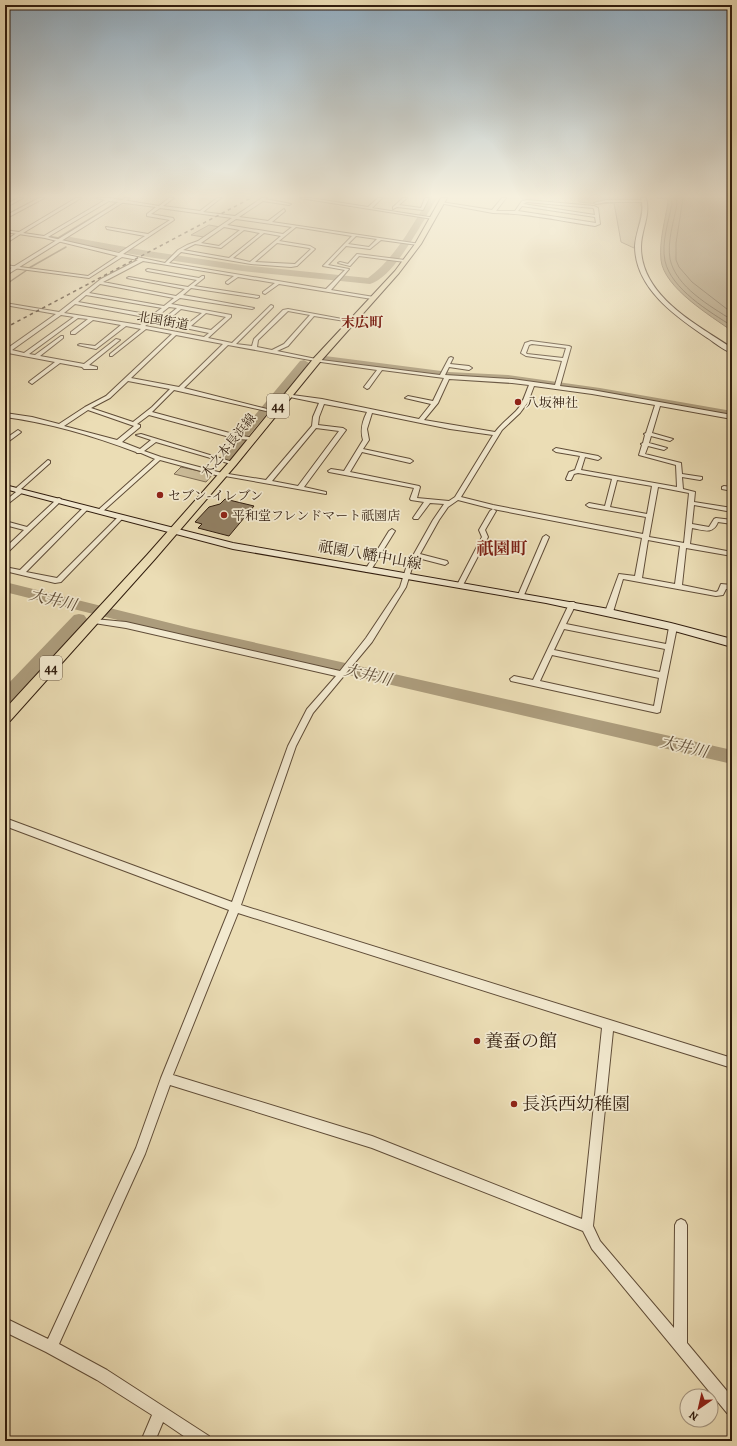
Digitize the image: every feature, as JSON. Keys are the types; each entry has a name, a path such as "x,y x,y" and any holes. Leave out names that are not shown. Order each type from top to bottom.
{"main road":[{"name":"木之本長浜線","path":"5,717 174,532 224,474 287,395 372,298 398,265"},
{"path":"639,265 644,276 661,298 677,312 732,351"},
{"path":"647,265 650,276 658,287 676,305 732,345"},
{"name":"祇園八幡中山線","path":"5,487 59,500 174,532 245,548 572,604 673,627 732,643"}],"street":[{"path":"5,266 88,277 105,265"},
{"path":"6,352 61,313 103,280 131,265"},
{"path":"175,265 372,298"},
{"path":"326,265 347,269 327,291"},
{"path":"5,274 15,267"},
{"path":"148,270 200,279"},
{"path":"112,355 153,317 208,271"},
{"path":"228,283 237,276"},
{"path":"129,278 257,297"},
{"path":"99,283 252,308"},
{"path":"265,293 278,283"},
{"path":"86,294 181,307 229,316 204,339"},
{"path":"74,303 153,317"},
{"name":"北国街道","path":"5,304 93,318 317,360 443,376 558,385 732,417"},
{"path":"233,344 271,306"},
{"path":"181,307 163,322 212,332"},
{"path":"307,308 353,319"},
{"path":"254,348 256,340 284,311 353,319"},
{"path":"187,327 205,312"},
{"path":"274,351 286,345 313,314"},
{"path":"25,354 78,316"},
{"path":"73,333 93,318"},
{"path":"80,345 96,348 125,324"},
{"path":"60,426 87,408 108,397 176,333"},
{"path":"36,356 61,337"},
{"path":"84,367 118,340"},
{"path":"558,385 569,347 530,342 527,344 523,353 526,355 565,360"},
{"path":"134,424 227,343"},
{"path":"6,352 25,354 95,368"},
{"path":"421,420 435,403 443,376 451,358"},
{"path":"32,382 59,361"},
{"path":"447,365 469,368"},
{"path":"366,387 380,369"},
{"path":"127,379 177,388 273,412"},
{"path":"51,1347 141,1150 166,1078 234,908 292,746 310,711 350,665 369,640 403,587 406,576 416,555 436,520 446,506 457,498 487,453 497,434 525,402 532,384"},
{"path":"287,395 371,410 450,427 497,434"},
{"path":"408,398 435,403"},
{"path":"268,482 315,426 316,417 322,401"},
{"path":"658,404 647,434 642,456 681,466 680,490"},
{"path":"87,408 138,426 117,443"},
{"path":"346,473 366,440 364,435 364,423 371,410"},
{"path":"148,413 237,437 252,439"},
{"path":"5,415 32,419 60,426 117,443 159,458 224,474 324,493"},
{"path":"300,488 343,430 315,426"},
{"path":"5,442 18,432"},
{"path":"647,434 670,439"},
{"path":"139,436 233,463"},
{"path":"139,452 155,440"},
{"path":"644,444 664,448"},
{"path":"360,450 410,461"},
{"path":"556,450 598,458"},
{"path":"578,471 583,455"},
{"path":"99,512 159,458"},
{"path":"5,504 48,462"},
{"path":"331,471 417,487 413,499 450,503"},
{"path":"569,479 571,473 578,471 692,492 689,525 678,587"},
{"path":"680,475 700,478"},
{"path":"607,508 615,478"},
{"path":"638,579 654,485"},
{"path":"724,488 732,489"},
{"path":"457,498 493,507 732,554"},
{"path":"5,552 59,500"},
{"path":"416,518 428,501"},
{"path":"692,503 732,510"},
{"path":"589,505 649,516"},
{"path":"21,573 86,508"},
{"path":"460,585 486,537 482,530 492,511"},
{"path":"5,568 54,581 59,580 120,518"},
{"path":"689,525 710,529 713,527 716,520 732,522"},
{"path":"5,523 28,529"},
{"path":"368,570 392,531"},
{"path":"522,595 546,537"},
{"path":"416,555 445,563"},
{"path":"609,612 621,576 716,594 721,593 723,586 732,587"},
{"path":"535,684 572,604"},
{"path":"95,620 126,625 342,673"},
{"path":"563,626 669,648"},
{"path":"514,679 657,710 673,627"},
{"path":"550,652 664,676"},
{"path":"5,822 234,908 608,1025 732,1062"},
{"path":"608,1025 588,1228 596,1245 732,1408"},
{"path":"166,1078 372,1142 588,1228"},
{"path":"680,1347 681,1225"},
{"path":"5,1326 51,1347 102,1375 204,1441"},
{"path":"148,1441 160,1413"}],"shaded area":[{"path":"181,467 213,474 206,482 174,474"}],"water":[{"path":"663,265 732,265 732,331 679,291 670,281"}],"building":[{"name":"平和堂フレンドマート祇園店","path":"225,499 254,506 229,536 198,528 202,524 195,522 209,507 220,504"}],"waterway":[{"path":"29,268 33,265"},
{"path":"225,265 370,281 388,265"},
{"path":"5,285 27,270"},
{"path":"325,359 449,375 508,378 600,391 732,414"},
{"path":"266,409 304,363"},
{"path":"244,436 263,412"},
{"path":"225,459 241,440"},
{"name":"大井川","path":"5,587 190,633 732,757"},
{"path":"5,697 79,619"}],"railway":[{"path":"5,328 123,265"}],"place":[{"name":"八坂神社","path":"518,402"},
{"name":"セブン-イレブン","path":"160,495"},
{"name":"平和堂フレンドマート祇園店","path":"224,515"},
{"name":"養蚕の館","path":"477,1041"},
{"name":"長浜西幼稚園","path":"514,1104"}],"district":[{"name":"末広町","path":"362,322"},
{"name":"祇園町","path":"502,548"}]}
